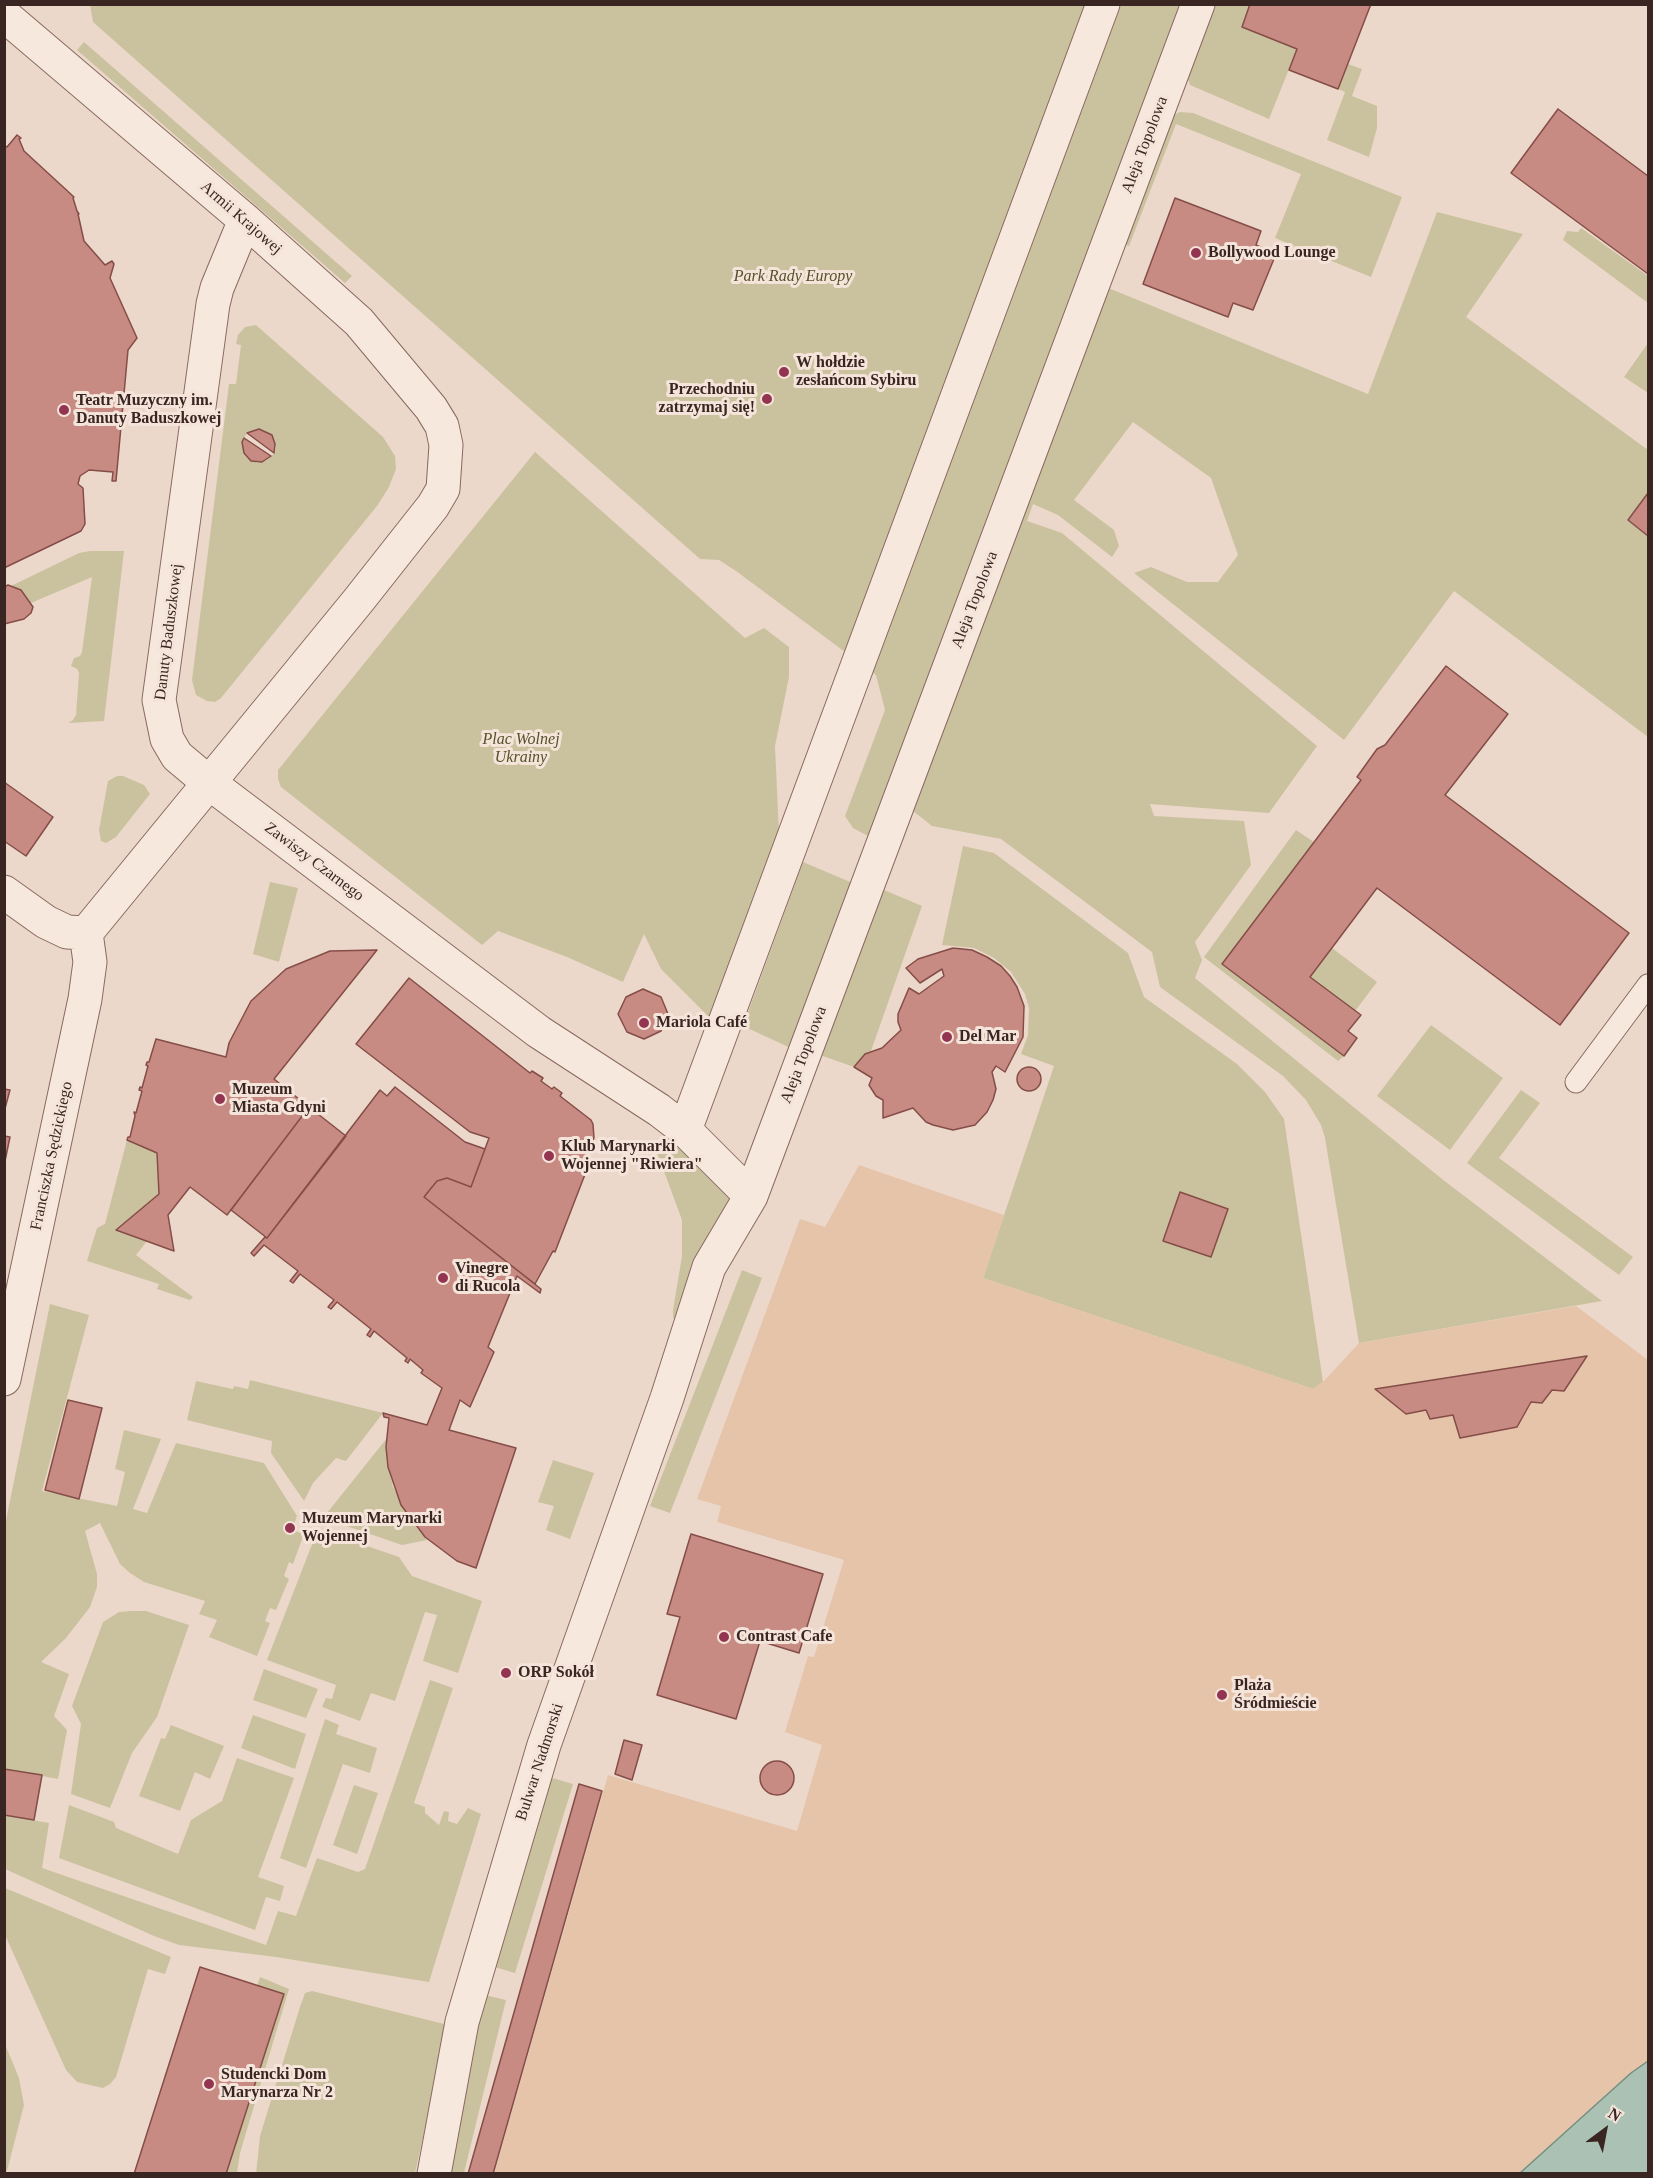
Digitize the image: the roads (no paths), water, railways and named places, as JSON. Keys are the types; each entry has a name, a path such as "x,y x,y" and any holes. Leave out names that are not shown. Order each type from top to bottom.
{"street":[{"path":"685,1130 1103,4"},
{"name":"Aleja Topolowa","path":"751,1196 1198,4"},
{"name":"Armii Krajowej","path":"4,15 244,220 359,322 431,408 442,426 446,445 442,489 433,506 358,601 208,782"},
{"name":"Danuty Baduszkowej","path":"208,782 177,756 167,739 159,700 213,304 244,220"},
{"path":"4,892 46,922 67,932 86,933 208,782"},
{"name":"Zawiszy Czarnego","path":"208,782 539,1032 659,1110 685,1130 751,1196"},
{"name":"Franciszka Sędzickiego","path":"4,1379 85,999 90,962 86,933"},
{"name":"Bulwar Nadmorski","path":"434,2174 462,2022 544,1745 667,1398 709,1267 751,1196"}],"lane":[{"path":"1576,1082 1648,985"}],"place":[{"name":"Bollywood Lounge","path":"1196,253"},
{"name":"W hołdzie zesłańcom Sybiru","path":"784,372"},
{"name":"Przechodniu zatrzymaj się!","path":"767,399"},
{"name":"Teatr Muzyczny im. Danuty Baduszkowej","path":"64,410"},
{"name":"Mariola Café","path":"644,1023"},
{"name":"Del Mar","path":"947,1037"},
{"name":"Muzeum Miasta Gdyni","path":"220,1099"},
{"name":"Klub Marynarki Wojennej \"Riwiera\"","path":"549,1156"},
{"name":"Vinegre di Rucola","path":"443,1278"},
{"name":"Muzeum Marynarki Wojennej","path":"290,1528"},
{"name":"Contrast Cafe","path":"724,1637"},
{"name":"ORP Sokół","path":"506,1673"},
{"name":"Plaża Śródmieście","path":"1222,1695"},
{"name":"Studencki Dom Marynarza Nr 2","path":"209,2084"}],"park label":[{"name":"Park Rady Europy","path":"793,277"},
{"name":"Plac Wolnej Ukrainy","path":"521,749"}]}
